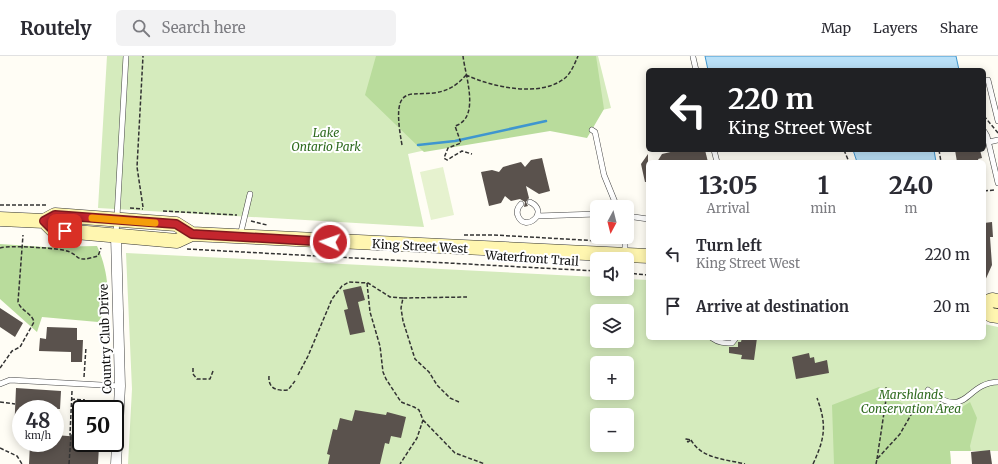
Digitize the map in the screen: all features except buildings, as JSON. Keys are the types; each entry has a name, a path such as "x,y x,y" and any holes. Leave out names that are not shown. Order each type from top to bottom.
{"main road":[{"name":"King Street West","path":"0,219 44,221 55,215 117,221 176,224 192,234 240,237 590,243"},
{"name":"King Street West","path":"44,221 53,230 116,236 177,241 192,234"},
{"name":"King Street West","path":"625,244 646,255"},
{"path":"986,302 992,300 998,301"},
{"path":"986,311 991,315 998,316"}],"street":[{"name":"Country Club Drive","path":"116,236 120,386 116,464"}],"lane":[{"path":"116,236 126,56"},
{"path":"693,57 696,68"},
{"path":"988,80 998,121"},
{"path":"592,130 595,132 604,175 614,200"},
{"path":"986,136 998,183"},
{"path":"988,142 998,140"},
{"path":"240,237 250,194"},
{"path":"530,202 536,206 537,216"},
{"path":"520,204 517,210 520,219 530,222 537,216 590,214"},
{"path":"634,217 646,219"},
{"path":"715,340 726,343 732,343 734,340"},
{"path":"0,382 10,380 120,386"},
{"path":"928,390 951,404 963,402 978,387 990,382 998,382"}],"path":[{"path":"143,56 137,167 143,207"},
{"path":"463,56 470,110 464,121 455,126 461,143 448,148 444,159 450,158 462,151 472,154"},
{"path":"466,76 488,84 510,88 538,87 553,84 566,77 578,56"},
{"path":"402,145 397,119 399,104 402,97 409,94 430,95 444,92 458,84 466,76"},
{"path":"986,119 998,134"},
{"path":"986,191 998,189"},
{"path":"130,208 150,210"},
{"path":"157,210 245,216 256,223 269,226"},
{"path":"0,368 12,351 20,347 34,322 32,317 20,307 18,302 23,235"},
{"path":"463,235 494,235 590,242"},
{"path":"0,248 65,251 79,260 98,256 101,248"},
{"name":"Waterfront Trail","path":"184,249 590,271"},
{"path":"634,274 646,275"},
{"path":"298,375 336,294 342,286 349,282 367,283 390,298 467,297"},
{"path":"367,283 370,312 380,346 383,372 386,379 401,402 419,410 423,420 455,453 485,464"},
{"path":"403,298 403,322 415,359 429,372 437,385 450,398 458,402"},
{"path":"69,464 71,435 71,390 83,391 86,346"},
{"path":"192,368 193,374 197,379 210,379 213,371"},
{"path":"269,376 268,384 271,387 282,390 288,390 295,382"},
{"path":"876,464 887,393 886,387"},
{"path":"813,464 824,435 824,422 817,398"},
{"path":"0,402 12,404"},
{"path":"877,459 900,434 916,406"},
{"path":"400,464 417,438 423,420"},
{"path":"691,440 698,450 705,454 745,464"},
{"path":"0,448 17,456 22,464"}],"green space":[{"name":"Lake Ontario Park","path":"107,56 598,56 611,108 408,154 424,227 98,208"},
{"path":"376,56 596,56 604,109 587,138 550,131 424,152 365,95"},
{"path":"443,167 454,215 431,220 420,172"},
{"path":"0,244 45,247 97,246 104,264 107,285 106,305 98,322 42,317 37,332 0,299"},
{"name":"Marshlands Conservation Area","path":"126,253 590,277 590,296 634,296 634,279 646,280 646,340 986,340 986,324 998,327 998,451 950,451 951,464 128,464 132,389"},
{"path":"879,387 893,398 917,412 923,404 962,407 970,402 977,418 970,446 971,451 950,451 951,464 834,464 832,405"}],"water":[{"path":"705,56 956,56 959,68 708,68"},
{"path":"854,152 934,152 936,160 856,160"}],"waterway":[{"path":"418,145 455,141 546,121"}],"slow traffic":[{"path":"92,218 155,223"}],"route":[{"path":"65,231 53,230 44,221 55,215 117,221 176,224 192,234 330,242"}]}
